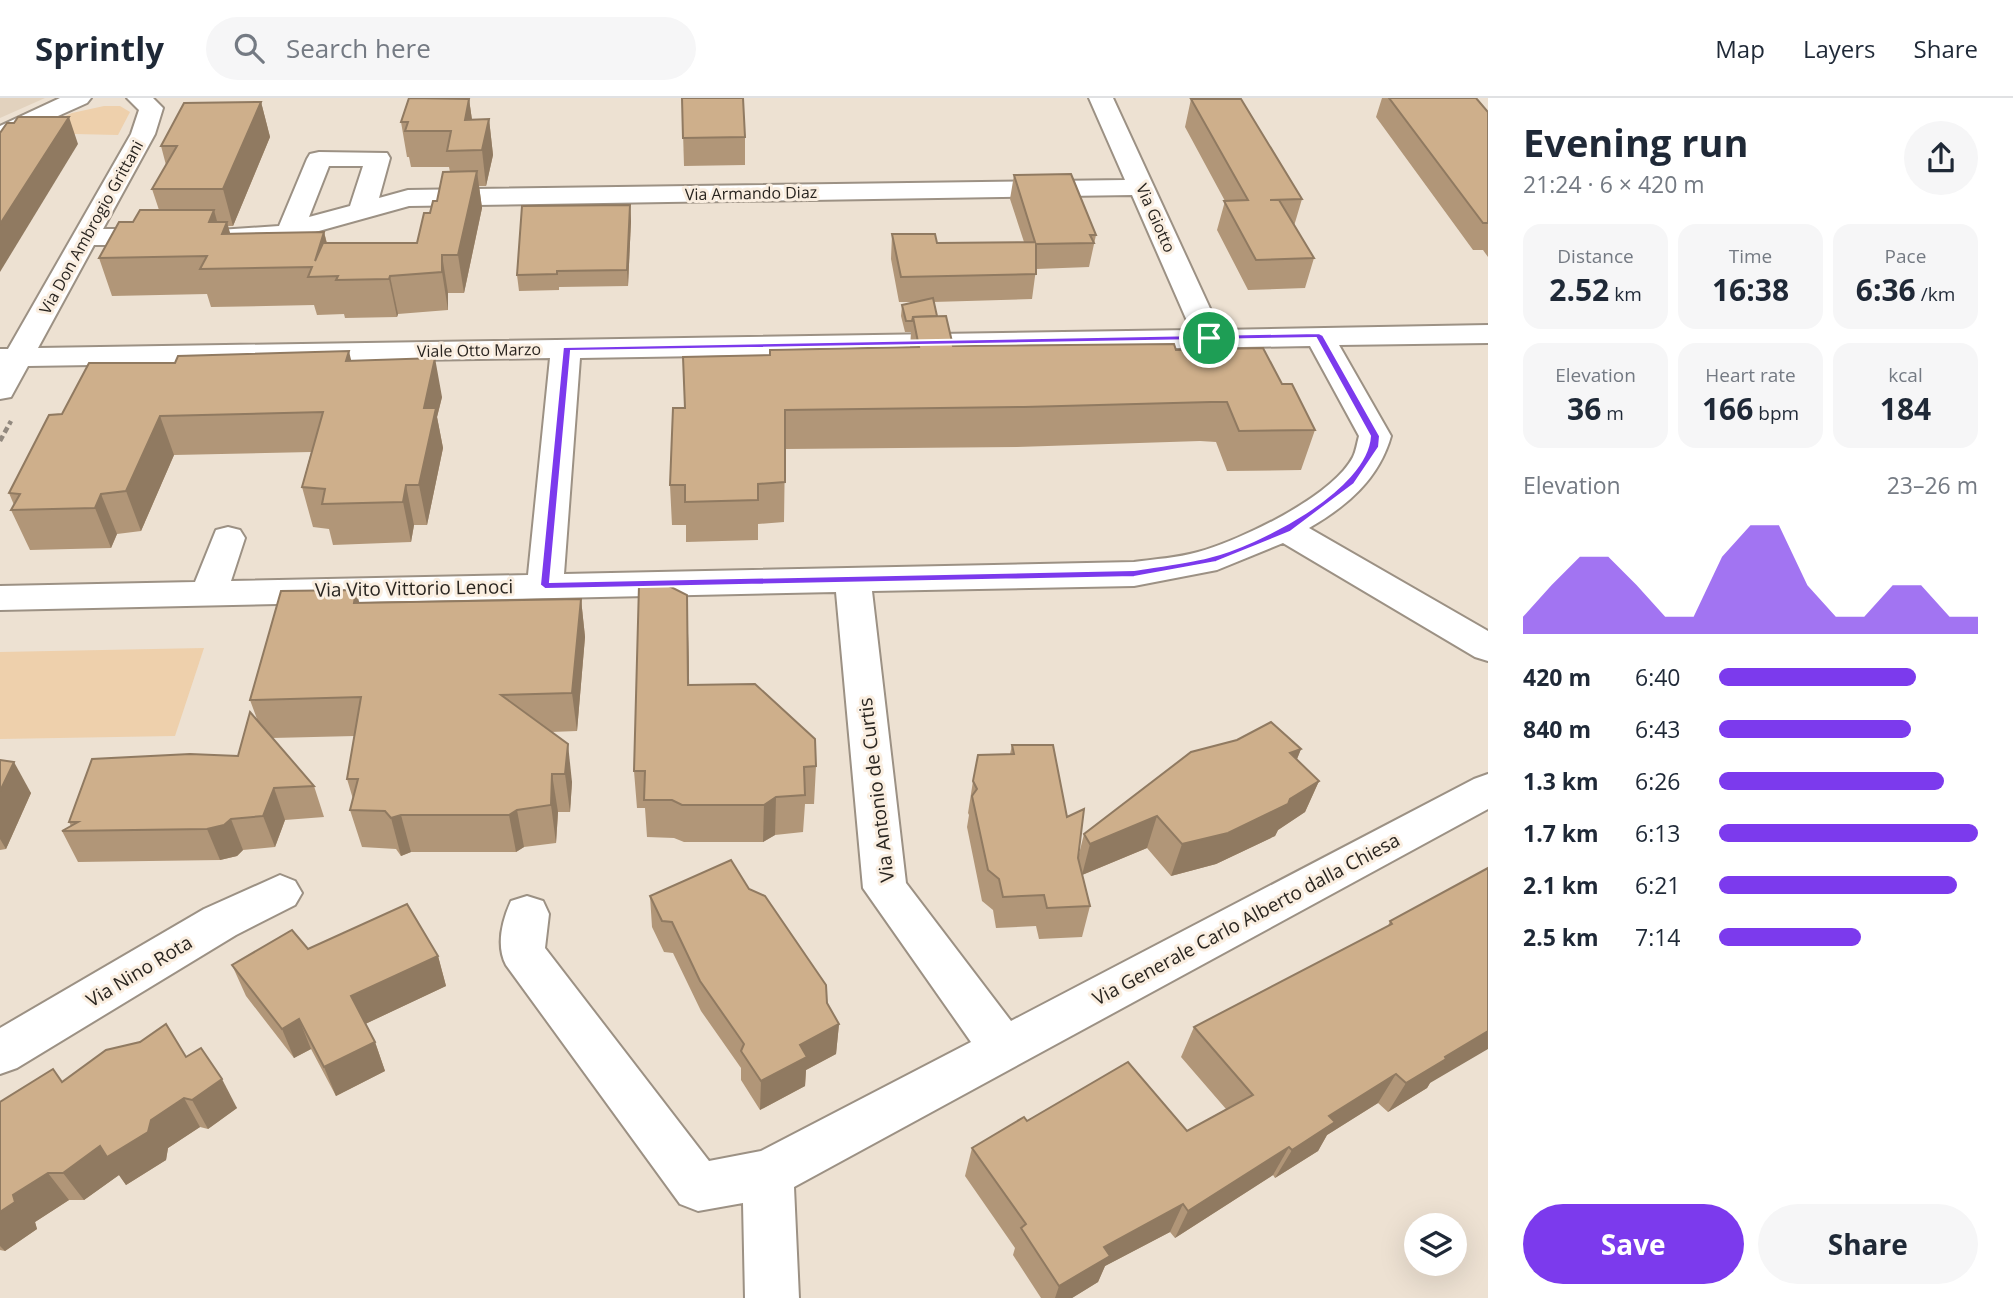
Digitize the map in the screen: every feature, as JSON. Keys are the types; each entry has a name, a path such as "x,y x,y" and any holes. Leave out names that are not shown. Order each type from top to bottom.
{"street":[{"path":"0,135 79,98"},
{"name":"Via Don Ambrogio Grittani","path":"0,390 9,358 86,237 143,134 150,108 139,98"},
{"name":"Via Giotto","path":"1101,98 1209,338"},
{"path":"291,230 319,159 378,158 362,210"},
{"name":"Via Armando Diaz","path":"86,237 272,236 408,198 1142,187"},
{"name":"Viale Otto Marzo","path":"9,358 1488,334"},
{"name":"Via Vito Vittorio Lenoci","path":"0,598 1134,574 1213,560 1287,530 1351,482 1374,447 1375,436 1319,335"},
{"path":"545,585 566,349"},
{"path":"1287,530 1488,648"},
{"path":"209,593 228,538"},
{"name":"Via Antonio de Curtis","path":"853,579 885,888 1003,1048"},
{"name":"Via Generale Carlo Alberto dalla Chiesa","path":"1003,1048 1488,790"},
{"name":"Via Nino Rota","path":"0,1053 220,922 280,893"},
{"path":"527,914 522,952 698,1187 768,1174 1003,1048"},
{"path":"768,1174 772,1298"}],"shaded area":[{"path":"0,98 45,98 0,118"},
{"path":"104,106 120,106 130,112 118,135 31,133 72,113"},
{"path":"204,648 175,736 0,739 0,652"}],"building":[{"path":"409,98 469,99 465,120 489,119 482,150 447,151 451,131 405,131 408,122 401,122"},
{"path":"682,98 743,98 745,137 683,138"},
{"path":"1389,98 1476,98 1488,112 1488,223 1483,223"},
{"path":"1191,99 1241,99 1302,199 1270,200 1279,200 1314,258 1256,260 1224,201 1248,200"},
{"path":"261,102 223,189 152,189 177,146 161,146 184,103"},
{"path":"18,117 69,117 0,224 0,133 7,123 14,123"},
{"path":"477,171 458,255 442,255 442,272 390,276 389,279 336,280 338,276 308,277 312,267 200,269 207,256 99,258 119,222 133,222 140,210 214,210 209,222 227,222 222,234 324,232 315,261 323,243 417,243 424,213 430,213 433,201 437,201 443,172"},
{"path":"1071,174 1096,235 1090,235 1094,243 1036,244 1036,274 901,277 892,234 935,234 937,243 1035,242 1014,175"},
{"path":"630,205 627,270 557,271 557,274 517,275 522,206"},
{"path":"933,298 937,316 913,317 912,321 906,321 902,305"},
{"path":"946,316 953,346 1174,344 1176,350 1263,348 1282,384 1292,384 1315,430 1239,431 1227,402 785,410 785,482 758,484 758,500 685,502 685,485 670,485 673,408 685,408 683,357 770,355 770,350 919,347 913,317"},
{"path":"349,351 346,361 435,358 424,408 436,408 419,485 406,485 403,502 322,504 325,489 302,487 323,412 160,416 126,491 101,494 95,508 11,510 20,494 9,493 49,415 62,414 89,363 175,363 178,356"},
{"path":"665,584 687,595 688,685 755,684 815,739 816,766 804,767 805,795 776,797 764,805 682,805 672,800 644,800 645,771 634,771 639,585"},
{"path":"356,590 354,603 581,599 572,693 501,695 568,744 565,774 552,774 551,805 517,810 509,815 401,815 391,818 385,811 350,810 358,779 347,779 361,697 250,700 281,591"},
{"path":"250,712 314,786 274,788 263,816 231,819 224,825 207,829 62,831 78,822 69,822 92,759 190,754 238,756"},
{"path":"1271,722 1301,749 1290,753 1319,781 1290,799 1288,804 1228,833 1182,844 1157,816 1090,844 1084,834 1191,752 1237,740"},
{"path":"1012,745 1053,745 1067,817 1084,809 1078,858 1090,906 1047,908 1044,895 1003,897 999,879 988,870 972,796 977,789 973,781 978,755 1014,754"},
{"path":"0,760 14,762 0,791"},
{"path":"731,860 749,889 765,896 826,985 827,1003 839,1024 800,1045 807,1057 761,1081 741,1051 744,1044 700,981 672,922 662,921 650,896"},
{"path":"1488,868 1488,1031 1406,1083 1396,1074 1329,1116 1335,1122 1292,1150 1289,1147 1188,1211 1183,1204 1104,1247 1110,1256 1059,1286 1021,1228 1026,1224 972,1148 1024,1117 1027,1121 1128,1062 1187,1131 1253,1095 1194,1027 1392,924 1390,921"},
{"path":"407,904 438,956 351,996 375,1042 324,1067 299,1019 282,1029 232,965 292,930 308,949"},
{"path":"166,1024 186,1057 201,1048 222,1079 192,1100 184,1098 151,1120 148,1132 107,1157 100,1146 63,1173 48,1173 13,1195 15,1202 0,1212 0,1102 53,1069 62,1082 106,1050 140,1042"}],"route":[{"path":"1319,335 1375,436 1374,447 1351,482 1287,530 1213,560 1134,574 545,585 566,349 1209,338 1319,335"}]}
